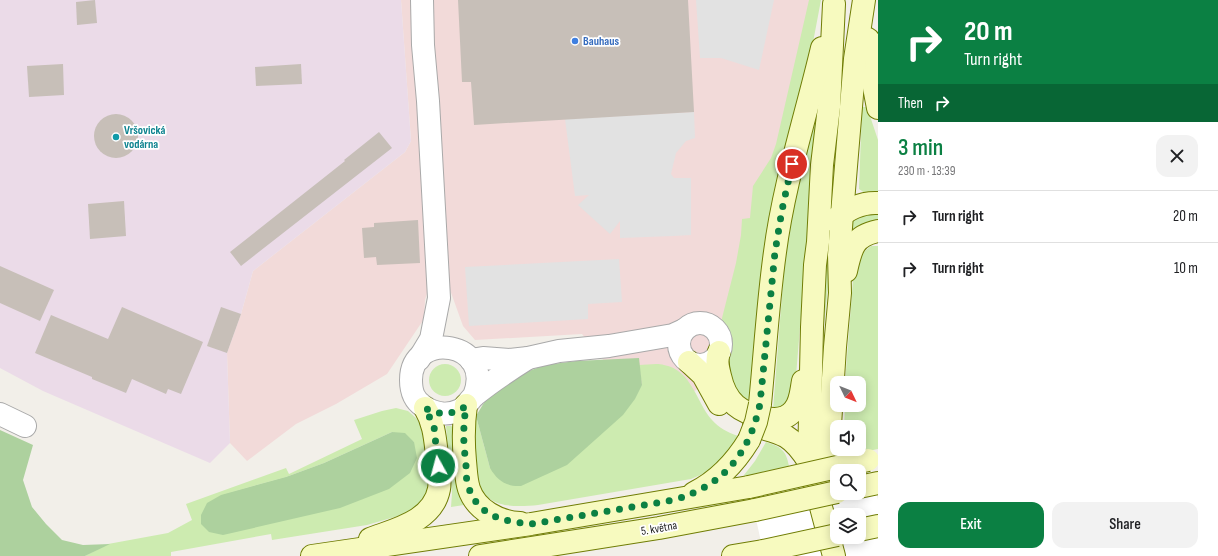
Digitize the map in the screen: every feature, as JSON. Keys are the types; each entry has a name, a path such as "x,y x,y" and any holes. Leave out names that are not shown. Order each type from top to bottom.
{"main road":[{"path":"824,517 840,293 839,255 842,214 855,59 864,0"},
{"path":"867,0 869,62 874,94 878,108"},
{"path":"674,500 701,490 728,469 736,460 749,440 756,422 760,404 775,252 782,210 798,140 834,4 829,107 822,165 818,242 815,265 809,462 834,556"},
{"path":"818,242 822,233 842,214 856,206 866,203 878,203"},
{"path":"840,293 853,245 863,236 878,231"},
{"path":"719,352 717,359 718,368 724,392 734,404 740,409 755,415 770,418 784,417 790,414 798,404 812,327"},
{"path":"686,359 703,375 718,404 729,415 742,423 776,431 788,437 800,448 809,462"},
{"path":"470,401 464,421 463,437 467,483 473,498 484,509 500,519 512,523 531,524"},
{"path":"334,553 415,521 424,515 435,500 439,490 439,471 434,426 425,408"},
{"path":"312,556 531,524 674,500 749,487 873,459"},
{"name":"5. května","path":"480,556 659,528 830,494"},
{"path":"866,529 878,526"},
{"path":"733,556 830,537"}],"street":[{"path":"422,0 423,45 428,101 439,298 431,339 414,366 411,375 413,394 417,402 432,412 442,414 461,410 504,373 528,358"},
{"path":"439,298 463,354 476,368 478,378 477,387 470,401"},
{"path":"418,359 426,352 435,348 445,347 463,354 483,358 510,360 528,358 560,350 609,346 673,335 689,326 702,323 708,325 718,333 721,346 715,358 702,364 696,364 671,352 609,346"},
{"path":"684,330 679,343 680,351 686,359"},
{"path":"0,414 25,426"}],"shaded area":[{"path":"0,0 401,0 411,141 405,152 253,271 241,314 227,353 230,443 210,463 43,391 0,368"},
{"path":"401,0 811,0 740,354 680,403 614,373 582,334 475,340 463,326 449,287 431,280 425,300 424,319 387,374 336,404 296,424 247,461 230,443 227,353 241,314 253,271 405,152 411,141"},
{"path":"696,0 774,0 759,70 721,58 700,58"},
{"path":"694,112 695,138 686,141 676,153 671,174 674,178 691,178 691,235 620,238 620,221 610,234 578,205 589,195 575,196 565,119"},
{"path":"619,259 622,302 588,304 588,319 469,326 465,267"}],"green space":[{"path":"809,0 821,0 811,53 771,210 764,249 749,398 745,404 730,387 727,352 729,342 722,323 722,318 736,263 742,219 750,218 753,186 771,158 776,144"},
{"path":"862,107 867,107 878,140 878,193 865,193 859,189"},
{"path":"818,109 795,388 790,403 773,410 786,244 790,214"},
{"path":"878,212 878,220 866,222 851,231 850,218"},
{"path":"833,240 817,392 827,251 829,243"},
{"path":"871,246 878,246 878,449 866,451 866,420 844,420 845,412 866,412 866,376 846,376 854,267 860,255"},
{"path":"639,358 642,385 635,399 623,415 567,465 521,486 506,484 496,476 490,468 476,416 491,391 502,381 545,365 576,361"},
{"path":"442,364 448,364 457,368 461,380 457,392 448,396 442,396 433,392 429,383 429,377 433,368"},
{"path":"661,364 673,368 681,373 712,420 724,430 738,436 724,457 714,467 691,479 538,505 504,505 489,498 483,492 479,484 477,474 474,436 476,416 490,468 642,385 639,365"},
{"path":"396,408 408,411 416,418 426,435 429,483 425,495 417,506 405,514 367,525 272,540 271,534 171,552 171,556 85,556 108,544 168,533 192,520 186,504 286,468 289,474 362,439 354,420","holes":["392,432 414,442 221,495 286,477 324,463"]},
{"path":"446,426 453,427 458,491 464,505 451,507 452,493"},
{"path":"0,430 33,445 23,480 32,507 46,524 62,540 83,545 110,544 85,556 0,556"},
{"path":"392,432 405,433 414,442 417,458 410,473 389,489 340,508 223,535 209,532 201,524 201,515 207,503 221,495 286,477 324,463"},
{"path":"766,442 782,450 786,456 789,466 745,476 744,475 755,461"}],"pier":[{"path":"867,452 878,500 878,556 764,556 747,477 848,456 866,456"}],"building":[{"path":"95,0 97,23 77,25 76,2"},
{"name":"Bauhaus","path":"458,0 688,0 694,112 474,125 471,82 462,82"},
{"path":"63,64 64,95 29,97 27,66"},
{"path":"301,64 302,84 256,86 255,67"},
{"name":"Vršovická vodárna","path":"112,114 120,114 125,115 132,120 137,127 137,145 132,152 125,157 112,158 104,155 97,148 94,140 94,132 97,124 104,117"},
{"path":"379,132 392,148 241,266 230,252 345,161 344,160"},
{"path":"124,201 126,236 90,239 88,204"},
{"path":"418,220 420,263 377,265 376,257 364,258 362,228 374,227 374,223"},
{"path":"0,266 54,290 40,321 0,303"},
{"path":"122,307 203,342 181,394 168,389 166,394 132,379 126,393 35,353 51,315 108,339"},
{"path":"221,307 241,314 227,353 207,346"}],"place":[{"name":"Bauhaus","path":"575,41"},
{"name":"Vršovická vodárna","path":"116,137"}],"route":[{"path":"438,466 434,426 425,408 432,412 442,414 461,410 466,406 463,437 467,483 470,491 478,504 490,514 512,523 531,524 674,500 701,490 714,481 728,469 739,455 749,440 756,422 760,404 775,252 792,164"}]}
